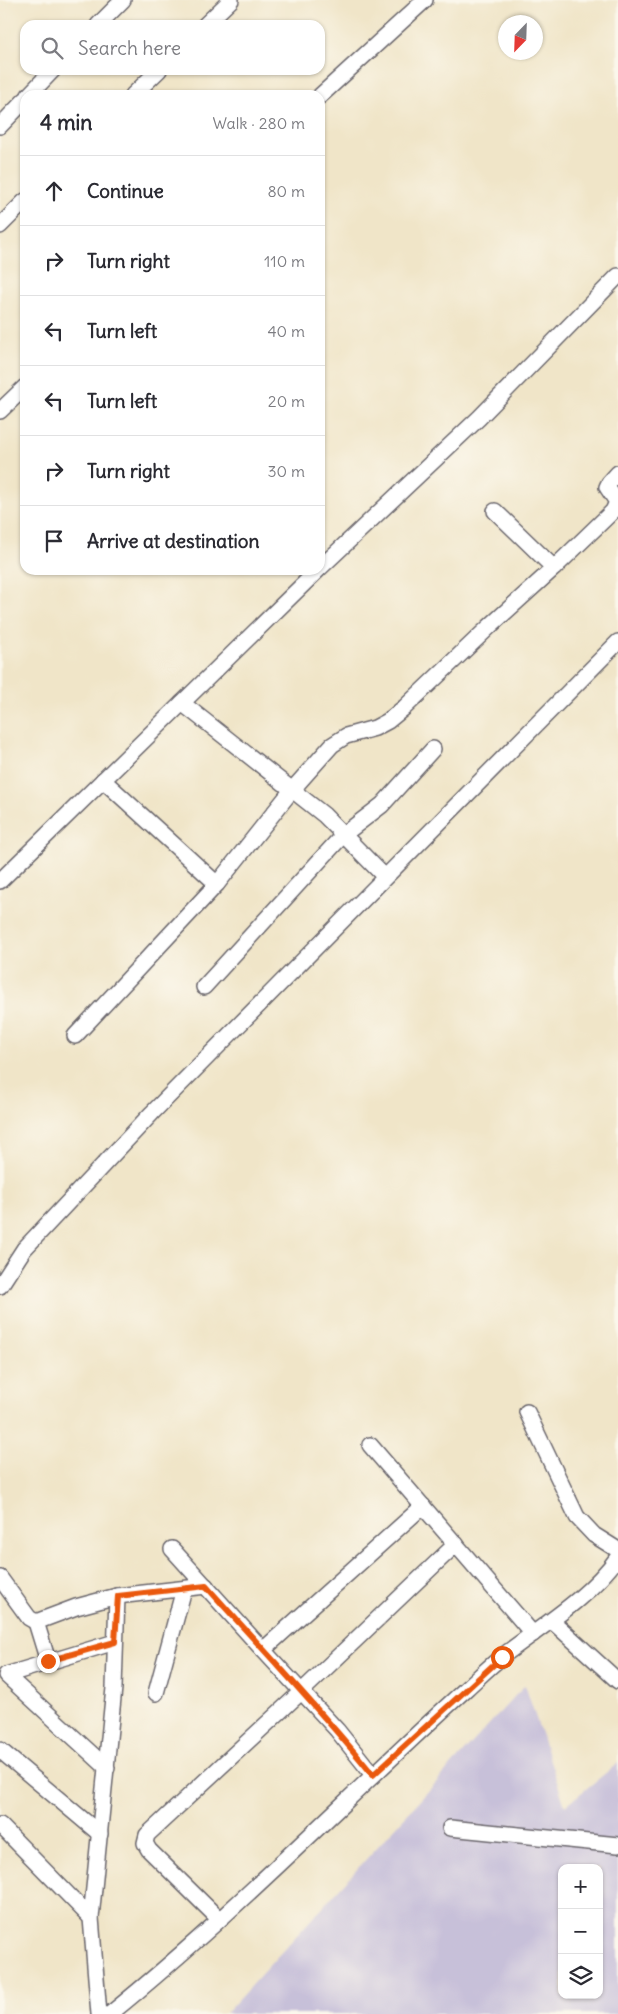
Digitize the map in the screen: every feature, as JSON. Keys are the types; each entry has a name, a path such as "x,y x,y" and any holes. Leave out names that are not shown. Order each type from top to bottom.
{"street":[{"path":"103,20 123,0"},
{"path":"210,20 231,0"},
{"path":"325,91 425,0"},
{"path":"34,90 48,75"},
{"path":"138,90 154,75"},
{"path":"0,126 20,105"},
{"path":"0,226 20,206"},
{"path":"325,563 479,418 618,276"},
{"path":"0,411 20,392"},
{"path":"75,1036 217,884 292,790 332,745 346,736 375,728 405,707 554,568 617,506 615,497 607,487 618,473"},
{"path":"495,511 554,568"},
{"path":"0,881 313,575"},
{"path":"0,1286 24,1249 88,1180 384,876 618,642"},
{"path":"182,703 324,816 384,876"},
{"path":"204,987 343,834 382,805 433,749"},
{"path":"103,780 217,884"},
{"path":"527,1412 578,1517 594,1535 618,1550"},
{"path":"370,1445 533,1634"},
{"path":"263,1650 422,1506"},
{"path":"219,1920 149,1850 145,1843 147,1835 456,1544"},
{"path":"172,1549 300,1692 337,1730 373,1775"},
{"path":"110,2014 219,1920 502,1657 552,1621 601,1577 618,1557"},
{"path":"0,1578 29,1618 36,1622 48,1661"},
{"path":"36,1622 76,1607 118,1596 206,1586"},
{"path":"156,1693 184,1590"},
{"path":"99,2014 91,1918 114,1688 118,1596"},
{"path":"552,1621 618,1680"},
{"path":"107,1768 3,1678 48,1661 115,1642"},
{"path":"0,1750 100,1834"},
{"path":"0,1825 91,1918"},
{"path":"450,1828 618,1845"}],"shaded area":[{"path":"525,1685 565,1806 618,1763 618,2014 225,2014"}],"route":[{"path":"48,1661 115,1642 118,1596 206,1586 300,1692 337,1730 373,1775 502,1657"}]}
